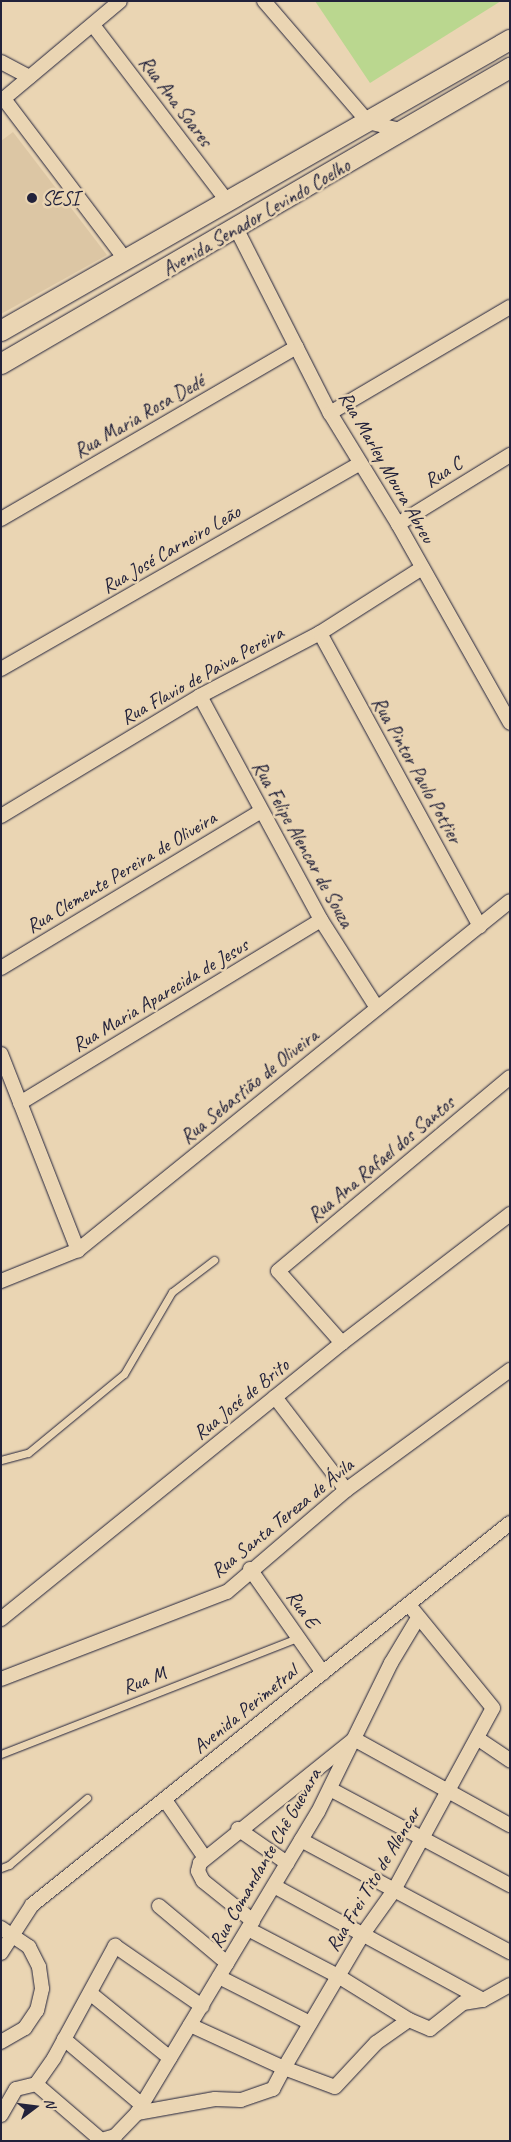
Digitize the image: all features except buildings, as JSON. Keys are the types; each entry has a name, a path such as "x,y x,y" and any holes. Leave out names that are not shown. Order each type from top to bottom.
{"street":[{"path":"120,1 94,25 3,100 125,259"},
{"path":"264,1 368,122 404,131"},
{"name":"Rua Ana Soares","path":"94,25 228,201"},
{"name":"Avenida Senador Levindo Coelho","path":"1,331 510,40"},
{"path":"1,62 29,77"},
{"name":"Avenida Senador Levindo Coelho","path":"1,364 510,68"},
{"name":"Rua Marley Moura Abreu","path":"236,228 330,413 398,524 510,723"},
{"path":"330,413 510,307"},
{"name":"Rua Maria Rosa Dedé","path":"1,519 297,346"},
{"name":"Rua C","path":"398,524 510,455"},
{"name":"Rua José Carneiro Leão","path":"1,669 360,463"},
{"name":"Rua Flavio de Paiva Pereira","path":"1,816 200,696 320,632 422,568"},
{"name":"Rua Pintor Paulo Pottier","path":"320,632 480,926"},
{"name":"Rua Felipe Alencar de Souza","path":"200,696 321,920 377,1008"},
{"name":"Rua Clemente Pereira de Oliveira","path":"1,968 261,811"},
{"name":"Rua Sebastião de Oliveira","path":"1,1281 78,1250 510,901"},
{"name":"Rua Maria Aparecida de Jesus","path":"20,1103 321,920"},
{"path":"1,1054 78,1250"},
{"name":"Rua Ana Rafael dos Santos","path":"342,1344 278,1270 510,1077"},
{"name":"Rua José de Brito","path":"1,1620 275,1397 510,1214"},
{"name":"Rua Santa Tereza de Ávila","path":"1,1680 227,1592 250,1569 346,1490 510,1370"},
{"path":"275,1397 346,1490"},
{"name":"Avenida Perimetral","path":"1,1953 7,1930 32,1906 510,1523"},
{"name":"Rua E","path":"250,1569 323,1673"},
{"path":"408,1605 418,1618"},
{"name":"Rua Frei Tito de Alencar","path":"140,2109 215,2099 241,2100 273,2089 363,1934 393,1892 420,1839 493,1708 418,1618"},
{"name":"Rua Comandante Chê Guevara","path":"99,2140 115,2136 140,2109 288,1863 330,1789 391,1663 418,1618"},
{"path":"477,1738 510,1760"},
{"path":"201,1862 238,1829 354,1739 510,1825"},
{"path":"330,1789 510,1886"},
{"path":"165,1800 201,1862 203,1881 250,1925 410,2020 430,2029 463,2003 483,2000 510,1985"},
{"path":"238,1829 288,1863"},
{"path":"301,1840 393,1892 510,1952"},
{"path":"274,1886 483,2000"},
{"path":"159,1906 227,1963"},
{"path":"1,2042 25,2028 37,2010 42,1989 40,1967 29,1947 7,1930"},
{"path":"1,2115 16,2089 36,2084 64,2040 115,1946 202,2006"},
{"path":"219,1977 310,2024"},
{"path":"90,1993 170,2058"},
{"path":"190,2025 284,2068 334,2087 376,2043 410,2020"},
{"path":"64,2040 140,2109"},
{"path":"36,2084 99,2140"}],"lane":[{"path":"1,1460 28,1453 124,1374 172,1292 214,1260"},
{"name":"Rua M","path":"1,1754 299,1637"},
{"path":"1,1868 9,1865 88,1798"}],"shaded area":[{"name":"SESI","path":"13,132 107,255 1,314 1,141"}],"green space":[{"path":"315,1 501,1 370,83"}],"place":[{"name":"SESI","path":"32,198"}]}
